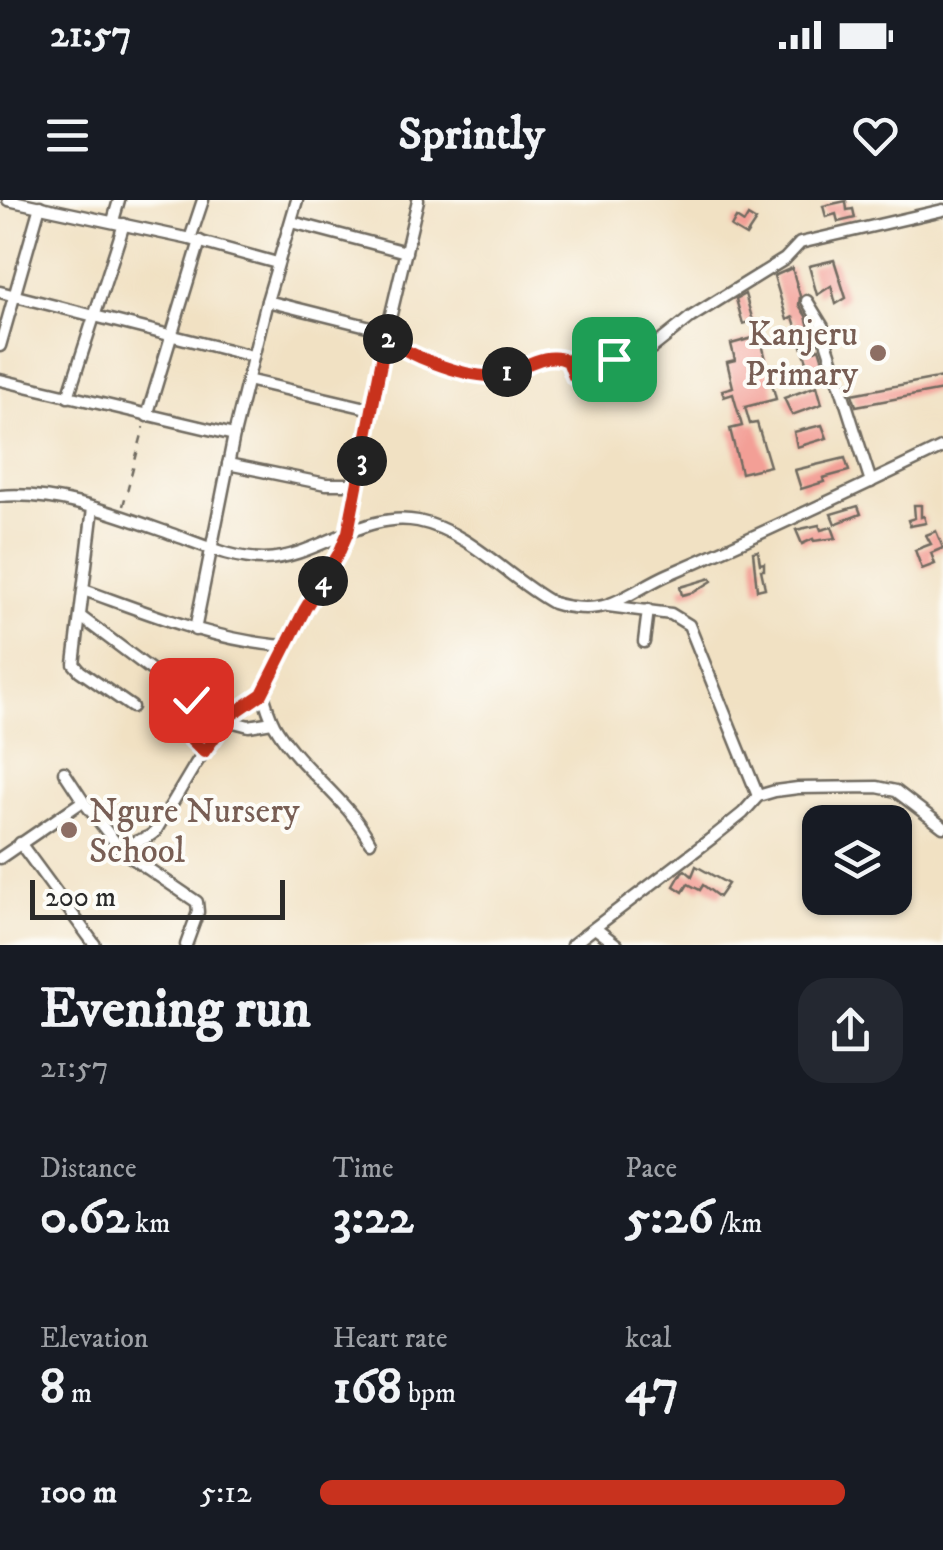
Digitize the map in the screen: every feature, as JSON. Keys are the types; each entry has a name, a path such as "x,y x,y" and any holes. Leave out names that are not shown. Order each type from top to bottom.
{"street":[{"path":"8,200 195,240 277,263"},
{"path":"68,397 95,317 119,223 119,200"},
{"path":"148,416 202,200"},
{"path":"195,630 252,356 297,200"},
{"path":"120,848 155,832 226,720 262,694 305,609 332,567 348,532 386,334 418,200"},
{"path":"0,346 35,203"},
{"path":"267,301 386,334 400,348 457,370 500,375 559,356 568,361 575,378 582,379 610,360 652,348 691,318 785,259 800,243 943,210"},
{"path":"292,222 406,252"},
{"path":"0,292 252,356"},
{"path":"807,301 823,327 820,336 826,340 871,482"},
{"path":"0,380 234,435"},
{"path":"247,380 372,409"},
{"path":"606,606 943,448"},
{"path":"228,464 326,484 357,484"},
{"path":"0,496 29,495 93,508 242,556 277,557 374,524 404,520 430,524 452,532 554,603 648,610 678,617 689,625 758,796"},
{"path":"93,508 74,666 132,707"},
{"path":"84,590 195,630 256,644 286,646"},
{"path":"644,642 648,610"},
{"path":"80,617 190,698 178,726 204,752"},
{"path":"262,694 272,722 295,755 355,818 370,842"},
{"path":"226,720 249,726 272,722"},
{"path":"64,772 120,848 197,902 198,912 186,945"},
{"path":"572,945 712,838 758,796 775,790 877,786 896,792 943,827"},
{"path":"0,858 82,800"},
{"path":"20,843 95,945"},
{"path":"594,928 617,945"}],"path":[{"path":"120,515 148,416"}],"building":[{"path":"846,201 847,210 853,209 855,218 838,222 836,214 826,217 823,206"},
{"path":"748,216 756,221 746,236 731,227 736,218 744,223"},
{"path":"834,260 846,298 836,304 831,286 817,295 809,266"},
{"path":"792,268 799,305 827,373 818,376 814,366 809,368 793,317 787,320 774,276"},
{"path":"745,294 753,321 743,324 736,299"},
{"path":"760,336 776,399 745,407 750,424 757,423 770,466 741,473 730,429 742,426 733,394 724,397 722,390 733,387 727,362 735,360 731,344"},
{"path":"943,377 943,390 856,406 852,394"},
{"path":"817,386 822,404 792,415 784,398"},
{"path":"822,425 827,438 797,447 794,432"},
{"path":"845,458 849,471 801,489 795,470"},
{"path":"914,505 921,505 921,517 926,523 910,526 908,520 915,518"},
{"path":"858,506 861,514 835,524 831,514"},
{"path":"819,525 821,530 832,527 836,538 813,539 802,544 796,530"},
{"path":"936,531 943,548 931,553 935,564 922,569 915,550 931,544 926,535"},
{"path":"758,551 760,564 764,563 761,570 765,588 757,590 753,552"},
{"path":"711,578 694,592 682,595 680,587"},
{"path":"696,866 728,884 719,897 703,885 700,890 688,884 683,892 674,886 682,872 692,876"}],"place":[{"name":"Kanjeru Primary","path":"878,353"},
{"name":"Ngure Nursery School","path":"69,830"}],"route":[{"path":"191,700 178,726 204,752 230,716 262,694 305,609 332,567 348,532 386,338 422,358 490,376 559,356 568,361 574,377 580,379 614,359"}]}
